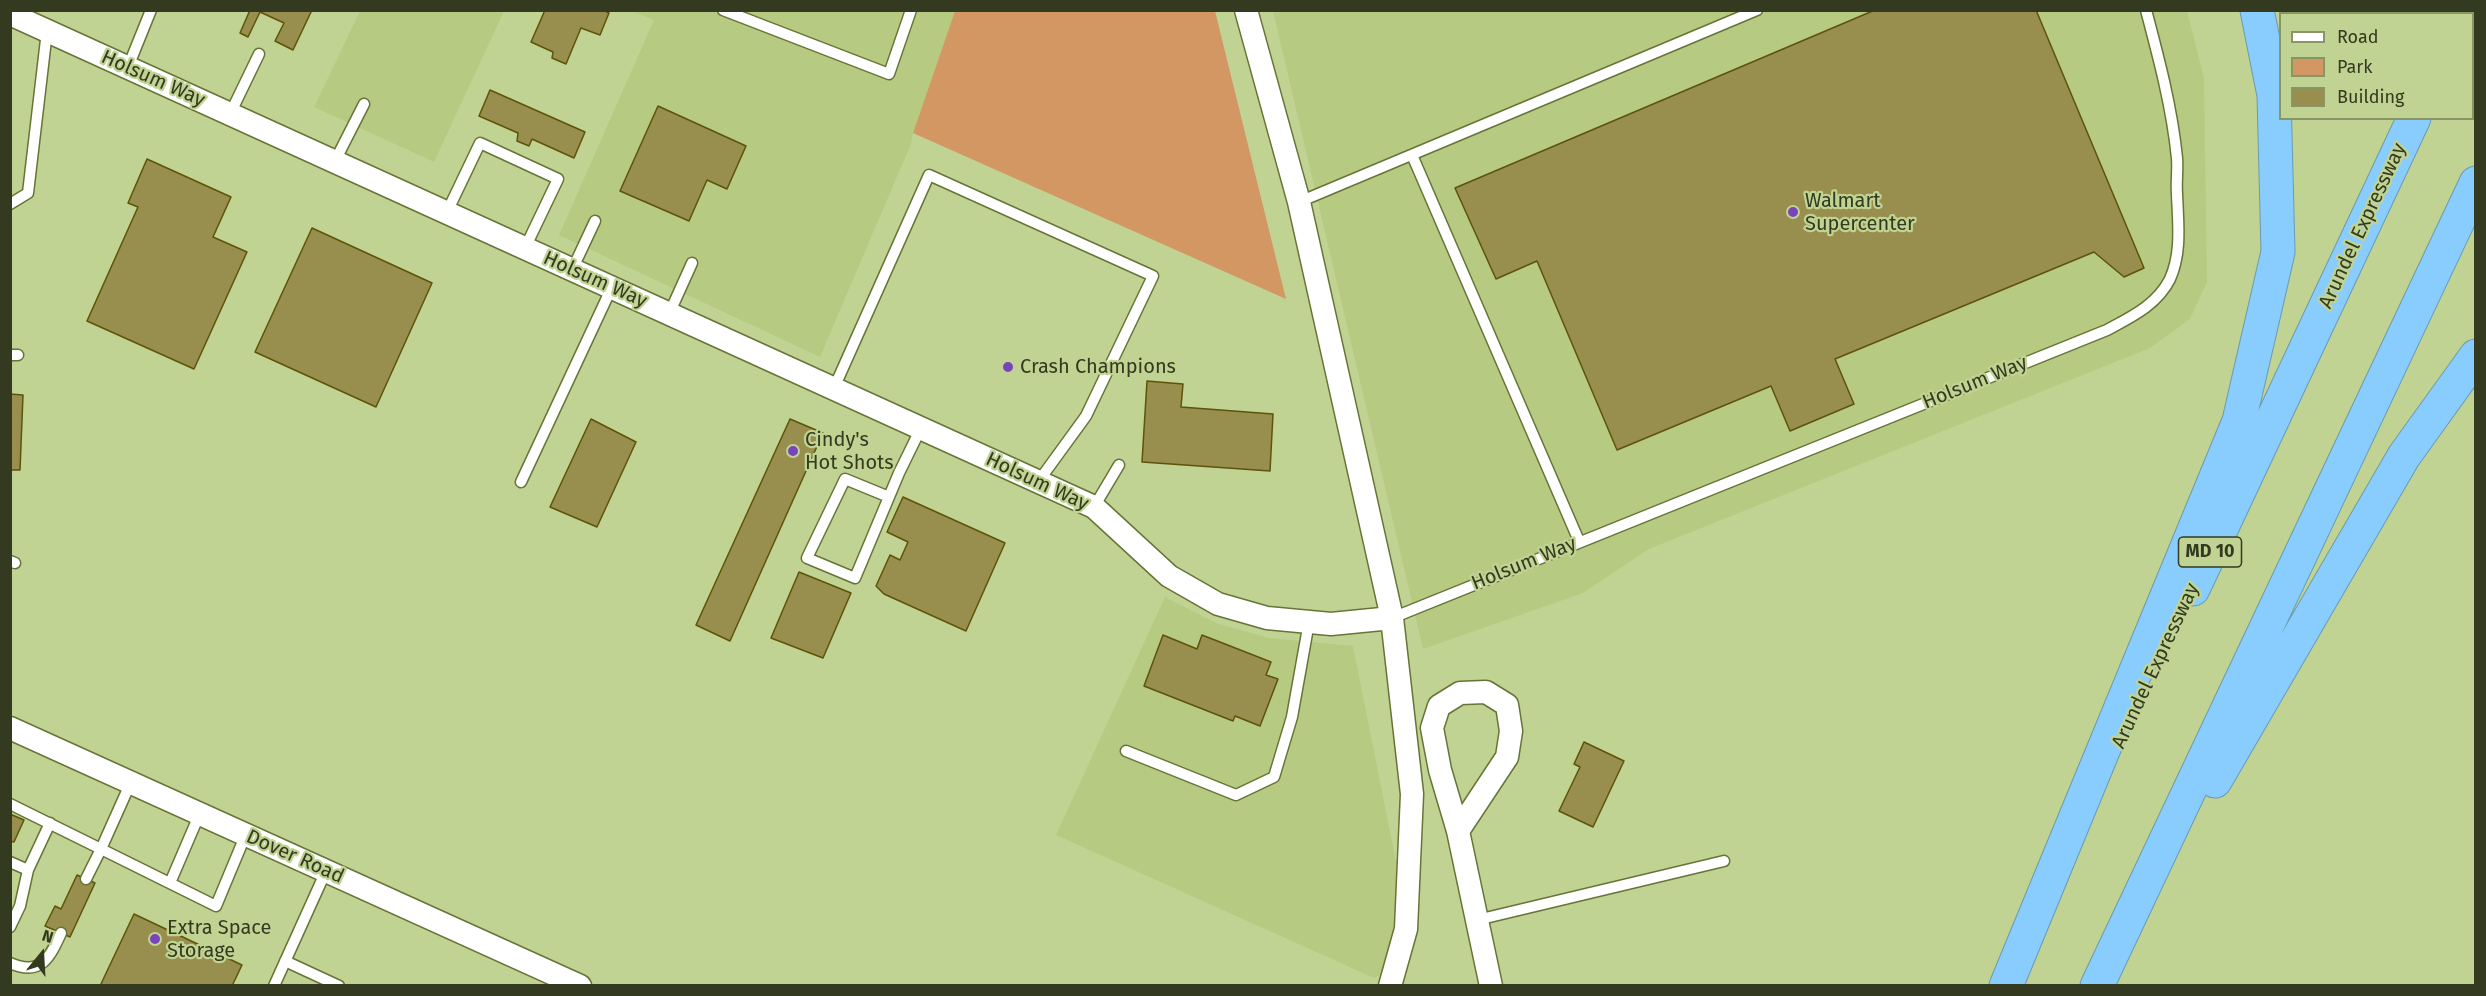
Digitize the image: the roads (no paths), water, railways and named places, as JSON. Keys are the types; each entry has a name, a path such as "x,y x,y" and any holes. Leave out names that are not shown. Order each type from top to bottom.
{"highway":[{"path":"2006,986 2239,422 2278,252 2274,95 2257,10"},
{"name":"Arundel Expressway","path":"2006,986 2413,120"},
{"path":"2099,980 2475,183"},
{"path":"2099,980 2404,456 2475,356"}],"street":[{"path":"1246,10 1299,202 1392,618 1412,794 1406,929 1390,986"},
{"name":"Holsum Way","path":"10,14 1094,507 1169,576 1218,603 1267,618 1330,624 1392,618"},
{"path":"1458,831 1507,757 1511,731 1507,705 1486,692 1460,693 1439,706 1432,728 1440,770 1458,831 1491,986"},
{"name":"Dover Road","path":"10,728 580,986"}],"lane":[{"path":"128,67 151,10"},
{"path":"723,10 889,74 911,10"},
{"path":"1299,202 1757,10"},
{"name":"Holsum Way","path":"1392,618 2107,330 2152,304 2169,280 2177,257 2180,226 2177,159 2166,89 2146,10"},
{"path":"10,204 28,194 47,31"},
{"path":"230,114 259,54"},
{"path":"335,161 364,104"},
{"path":"447,212 480,143 558,179 525,248"},
{"path":"1412,155 1579,542"},
{"path":"834,388 929,175 1153,276 1086,416 1038,482"},
{"path":"572,270 595,221"},
{"path":"669,314 692,263"},
{"path":"521,482 612,286"},
{"path":"889,497 845,479 807,558 855,578 921,428"},
{"path":"1094,507 1119,465"},
{"path":"1126,751 1236,795 1274,777 1292,717 1309,622"},
{"path":"86,879 131,782"},
{"path":"10,804 216,906 246,834"},
{"path":"170,883 200,813"},
{"path":"10,927 20,906 28,870 50,823"},
{"path":"1477,920 1724,861"},
{"path":"10,862 28,870"},
{"path":"274,986 326,871"},
{"path":"10,963 36,967 50,958 61,933"},
{"path":"285,961 339,986"}],"place":[{"name":"Walmart Supercenter","path":"1793,212"},
{"name":"Crash Champions","path":"1008,367"},
{"name":"Cindy's Hot Shots","path":"793,451"},
{"name":"Extra Space Storage","path":"155,939"}]}
